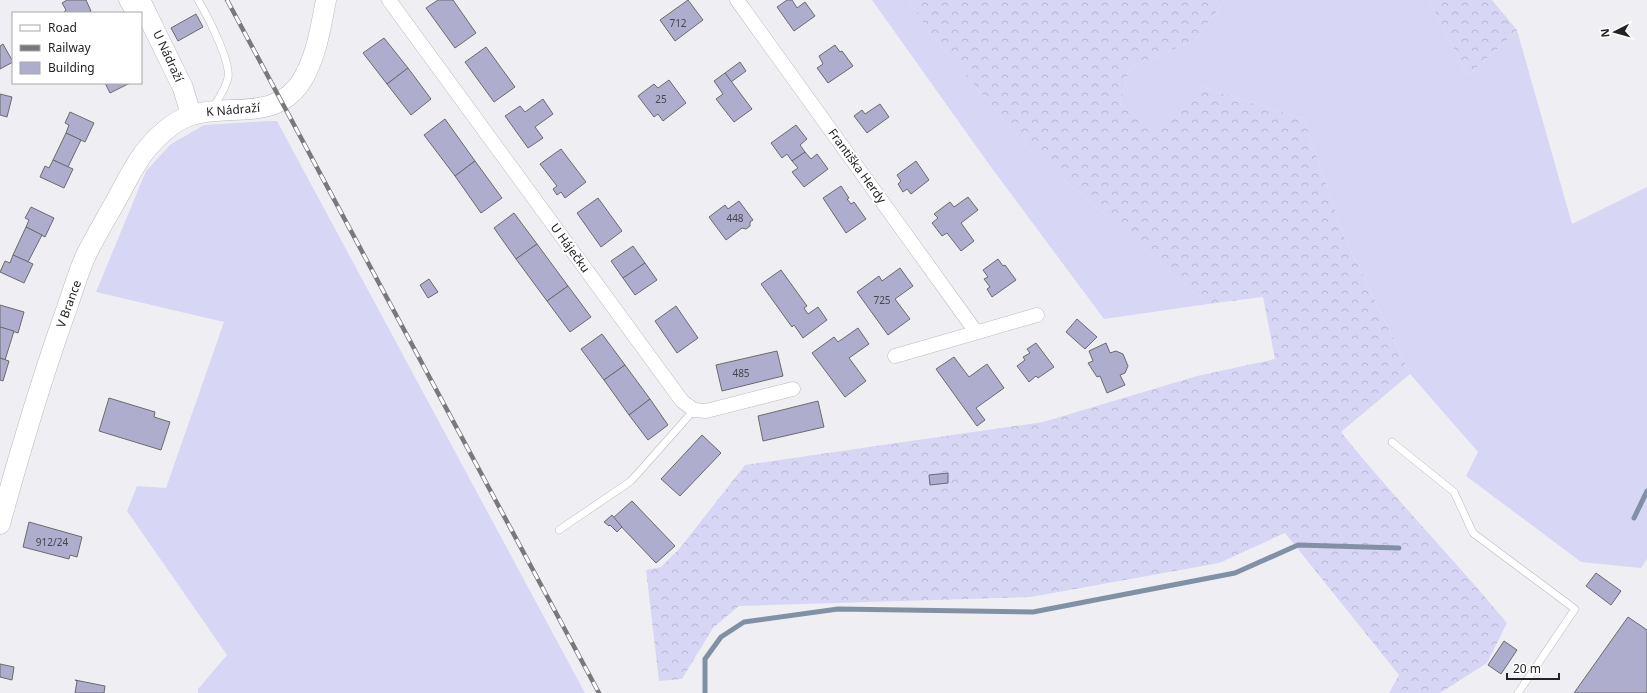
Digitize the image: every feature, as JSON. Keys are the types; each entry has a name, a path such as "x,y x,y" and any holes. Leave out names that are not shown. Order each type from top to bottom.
{"main road":[{"name":"U Nádraží","path":"140,0 148,27 183,88 191,115"},
{"name":"K Nádraží","path":"191,115 264,108 280,100 297,87 309,66 318,41 326,0"},
{"name":"V Brance","path":"0,524 43,375 86,255 131,173 144,153 171,126 183,118 191,115"}],"street":[{"path":"126,0 132,12"},
{"name":"U Háječku","path":"389,0 677,395 694,410"},
{"name":"Františka Herdy","path":"737,0 976,332"},
{"path":"895,356 1037,315"},
{"path":"694,410 706,411 793,389"}],"lane":[{"path":"198,0 213,27 228,69 228,78 212,112"},
{"path":"559,530 631,481 694,410"},
{"path":"1392,442 1454,492 1473,533 1575,609 1518,693"}],"green space":[{"path":"872,0 909,0 926,28 1028,148 1208,304 1104,319 988,163"},
{"path":"909,0 1225,0 1194,41 1130,67 1120,104 1160,131 1202,87 1304,119 1344,236 1410,374 1341,432 1507,623 1487,663 1440,693 1389,693 1399,675 1285,533 1219,563 1031,597 739,606 713,628 682,679 659,681 646,570 661,567 680,548 745,465 1043,422 1197,376 1275,359 1263,297 1208,304 1028,148 926,28"},
{"path":"1225,0 1429,0 1468,76 1517,30 1572,224 1647,187 1647,559 1641,568 1581,562 1466,476 1478,452 1410,374 1344,236 1304,119 1202,87 1160,132 1120,104 1130,67 1194,41"},
{"path":"1429,0 1492,0 1517,30 1468,76"},
{"path":"277,121 585,693 198,693 198,689 227,655 127,511 137,486 166,488 224,322 96,292 146,171 171,144 204,125"}],"building":[{"path":"67,0 86,0 91,11 64,12 66,10 62,3"},
{"path":"438,0 453,0 476,33 455,48 426,8"},
{"path":"688,0 703,20 675,41 660,20"},
{"path":"787,0 792,0 797,8 805,2 815,16 794,31 777,7"},
{"path":"196,14 203,27 178,41 171,28"},
{"path":"384,38 408,68 387,84 363,53"},
{"path":"3,44 12,63 0,69 0,46"},
{"path":"835,45 840,52 842,51 853,66 828,83 817,68 823,64 819,56"},
{"path":"486,47 515,87 494,102 465,62"},
{"path":"740,62 746,71 731,82 725,73"},
{"path":"408,68 431,99 411,115 387,84"},
{"path":"725,73 752,109 734,122 716,99 723,94 714,81"},
{"path":"669,80 686,103 663,121 658,114 654,117 638,96 654,84 658,88"},
{"path":"106,84 128,84 110,93"},
{"path":"0,94 12,97 7,117 0,115"},
{"path":"543,99 553,114 535,127 543,138 528,148 505,116 520,106 525,112"},
{"path":"880,104 889,117 867,133 854,116 862,110 865,114"},
{"path":"70,112 94,123 85,142 66,133 69,125 65,123"},
{"path":"445,119 475,161 455,176 424,135"},
{"path":"796,125 807,139 800,145 805,152 792,161 787,154 782,158 771,143"},
{"path":"66,133 81,140 68,167 53,160"},
{"path":"561,149 586,182 565,198 561,192 557,195 553,189 557,186 540,164"},
{"path":"805,152 811,159 817,154 828,169 804,187 792,172 798,168 792,161"},
{"path":"53,160 73,169 64,188 40,177 45,166 49,168"},
{"path":"475,161 502,198 481,213 455,176"},
{"path":"916,161 929,180 911,194 907,189 903,192 898,184 901,181 897,175"},
{"path":"841,186 849,198 847,199 851,204 854,202 866,219 846,233 823,198"},
{"path":"968,197 978,210 961,223 974,241 961,251 947,233 942,236 932,223 938,218 934,214 950,202 954,207"},
{"path":"598,198 622,231 601,247 577,213"},
{"path":"739,201 753,220 750,222 750,226 746,229 742,228 726,240 709,217 725,205 728,209"},
{"path":"31,207 54,218 45,237 26,227 29,220 25,218"},
{"path":"514,213 537,244 516,259 494,228"},
{"path":"26,227 42,235 28,262 13,255"},
{"path":"537,244 568,286 547,301 516,259"},
{"path":"633,246 645,263 623,278 611,261"},
{"path":"13,255 33,264 24,283 0,272 5,261 10,263"},
{"path":"998,259 1003,266 1005,265 1016,280 992,297 987,289 990,287 984,279 988,277 983,270"},
{"path":"645,263 657,280 635,295 623,278"},
{"path":"900,268 913,286 895,299 910,319 888,335 857,292 879,276 882,281"},
{"path":"781,270 807,306 804,308 808,314 818,307 827,320 803,338 794,325 792,327 761,284"},
{"path":"429,279 438,292 428,298 420,285"},
{"path":"568,286 591,317 570,332 547,301"},
{"path":"0,305 24,312 18,333 0,327"},
{"path":"676,306 698,338 677,353 655,321"},
{"path":"1077,319 1097,337 1085,349 1066,332"},
{"path":"0,327 14,331 5,360 0,358"},
{"path":"858,328 869,344 849,358 866,381 845,397 812,353 834,337 838,342"},
{"path":"602,334 625,365 604,380 581,349"},
{"path":"1036,343 1054,367 1038,378 1036,376 1029,382 1017,366 1025,360 1023,357 1030,353 1027,349"},
{"path":"1106,343 1110,353 1116,351 1123,354 1128,366 1125,373 1120,375 1125,385 1107,393 1100,376 1097,377 1088,363 1093,361 1089,351"},
{"path":"777,351 783,376 722,391 716,365"},
{"path":"954,357 969,377 987,364 1004,388 976,408 985,420 977,426 936,369"},
{"path":"0,358 9,361 3,381 0,380"},
{"path":"625,365 650,399 629,415 604,380"},
{"path":"109,398 155,412 154,417 170,422 161,450 99,431"},
{"path":"650,399 668,425 648,440 629,415"},
{"path":"818,401 824,427 763,441 758,416"},
{"path":"702,435 721,453 680,496 661,479"},
{"path":"948,473 948,483 930,485 929,475"},
{"path":"632,501 675,546 656,563 613,518"},
{"path":"612,515 622,527 617,532 610,525 609,526 604,522"},
{"path":"29,522 82,537 77,557 70,555 69,559 23,547"},
{"path":"1596,573 1621,591 1611,605 1586,586"},
{"path":"1628,617 1647,630 1647,693 1574,693"},
{"path":"1504,641 1517,650 1501,674 1488,665"},
{"path":"0,664 14,667 12,680 0,677"},
{"path":"75,680 105,686 104,693 75,693 77,681"}],"waterway":[{"path":"1634,518 1647,491"},
{"path":"705,693 705,659 721,637 744,622 838,609 1033,612 1235,573 1298,545 1399,548"}],"railway":[{"path":"227,0 599,693"}]}
